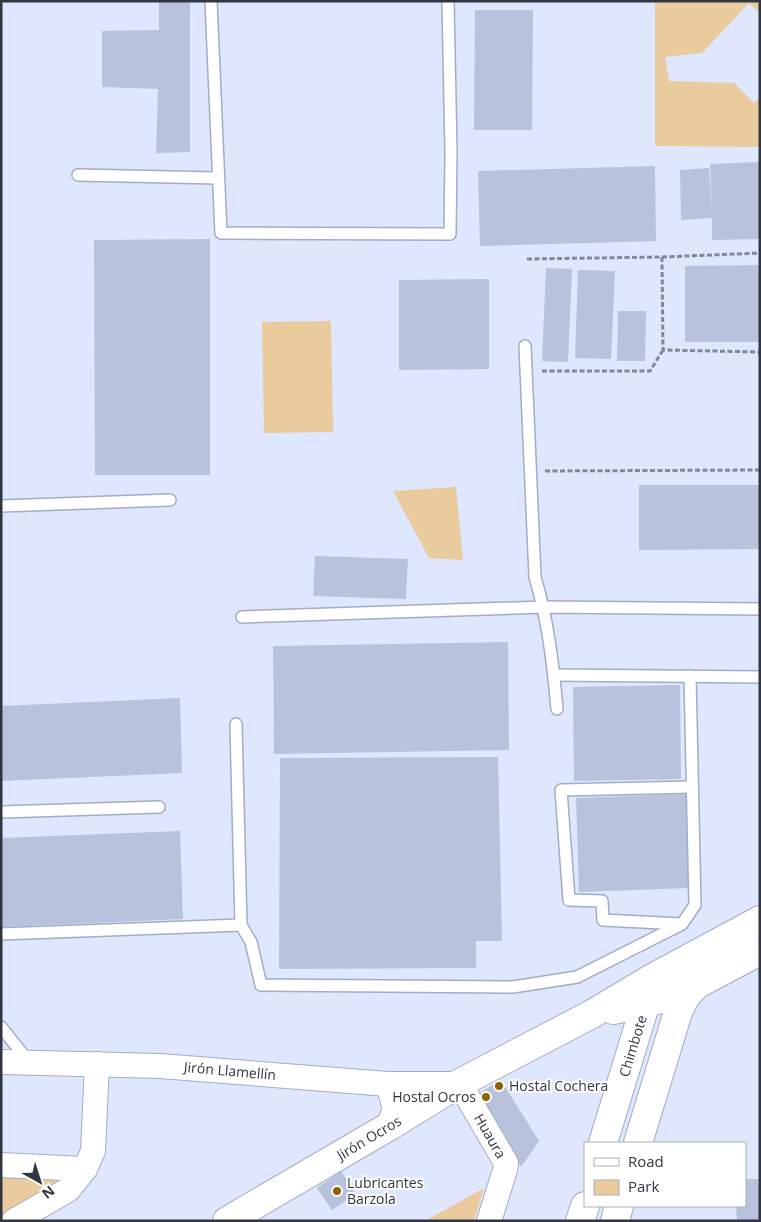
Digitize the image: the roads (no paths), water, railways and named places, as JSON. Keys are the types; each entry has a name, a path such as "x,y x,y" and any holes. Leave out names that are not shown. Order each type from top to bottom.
{"main road":[{"name":"Jirón Ocros","path":"227,1221 458,1084 592,1014 760,920"},
{"name":"Jirón Ocros","path":"592,1014 646,1004 677,995 760,951"},
{"name":"Chimbote","path":"604,1142 654,978"},
{"path":"638,1142 678,1012 686,996 698,983"},
{"path":"580,1221 585,1207"},
{"path":"615,1221 619,1207"}],"street":[{"name":"Jirón Llamellín","path":"1,1062 160,1066 388,1084 458,1084"},
{"path":"14,1221 68,1190 85,1169 92,1151 97,1064"},
{"path":"388,1084 395,1109 388,1127"},
{"name":"Huaura","path":"458,1084 506,1162 489,1221"},
{"path":"1,1165 85,1169"}],"lane":[{"path":"211,1 221,233 450,234 451,152 448,1"},
{"path":"78,175 218,178"},
{"path":"525,346 535,577 544,607 554,675 556,709"},
{"path":"1,506 170,500"},
{"path":"242,617 544,607 760,608"},
{"path":"554,675 760,677"},
{"path":"236,724 241,925 251,942 262,985 513,987 577,977 682,924 695,905 690,676"},
{"path":"682,924 603,920 602,901 569,900 561,790 692,787"},
{"path":"1,812 160,807"},
{"path":"1,934 241,925"},
{"path":"1,1027 30,1063"}],"place":[{"name":"Hostal Cochera","path":"499,1086"},
{"name":"Hostal Ocros","path":"486,1097"},
{"name":"Lubricantes Barzola","path":"337,1191"}]}
